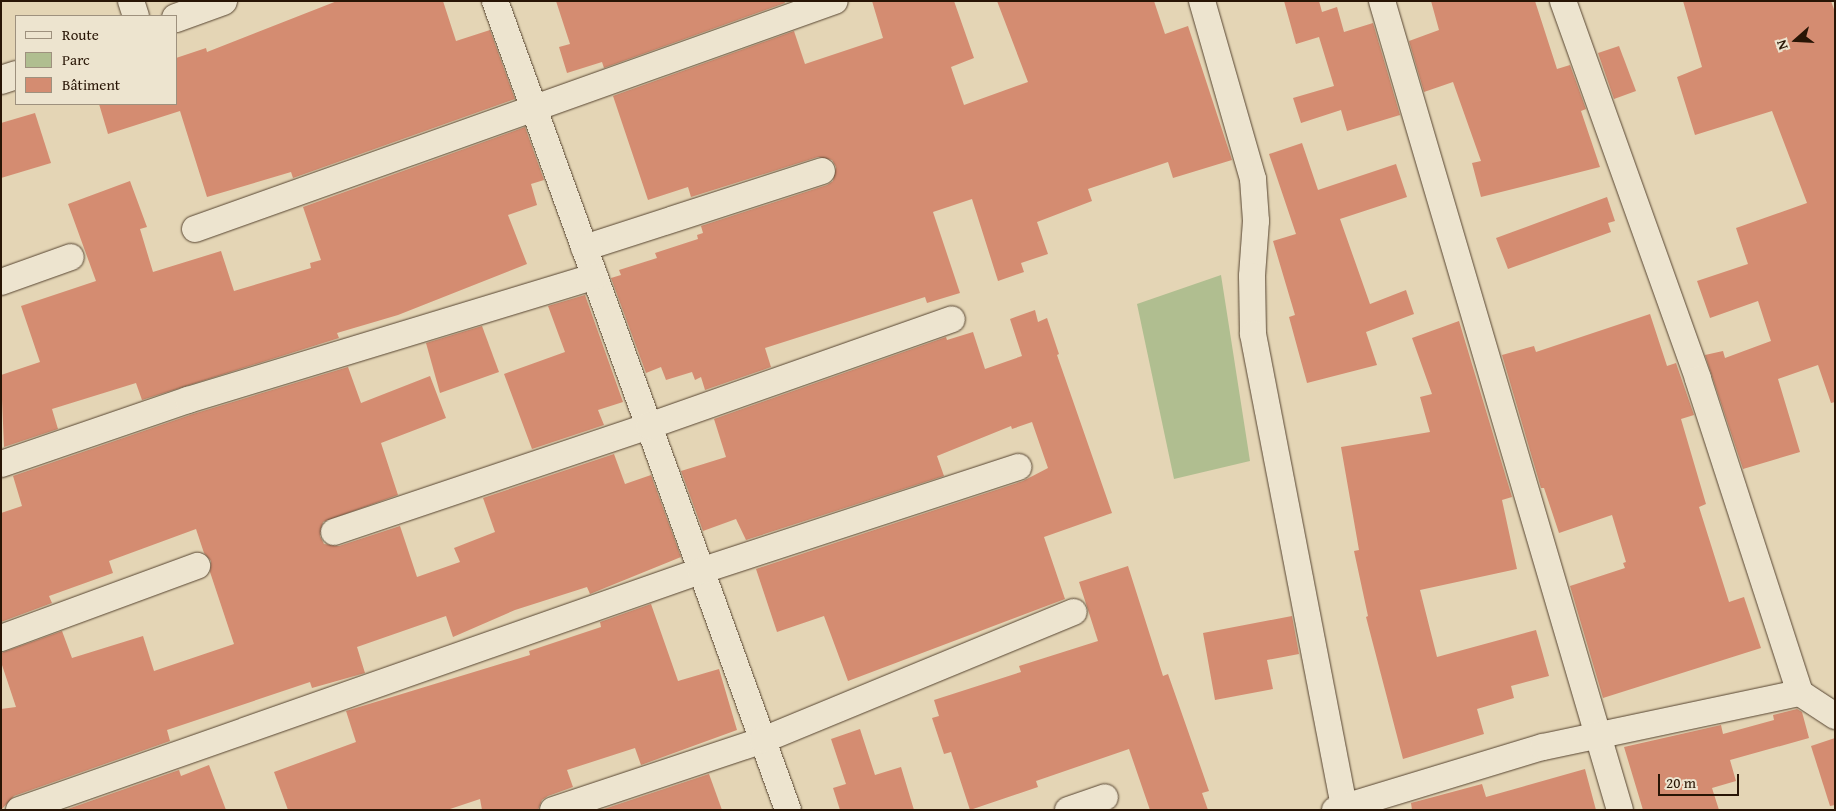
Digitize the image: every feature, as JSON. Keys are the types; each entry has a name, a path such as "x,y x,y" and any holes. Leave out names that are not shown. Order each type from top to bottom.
{"street":[{"path":"131,1 136,15"},
{"path":"178,17 223,1"},
{"path":"495,1 788,810"},
{"path":"195,229 534,110 834,1"},
{"path":"1202,1 1254,179 1256,221 1252,276 1253,334 1340,808 1397,800 1598,734 1800,693"},
{"path":"1382,1 1620,810"},
{"path":"1563,1 1698,378 1800,693 1835,716"},
{"path":"1,80 15,75"},
{"path":"584,248 822,171"},
{"path":"1,282 71,257"},
{"path":"1,464 188,400 595,276"},
{"path":"334,532 649,426 952,319"},
{"path":"19,810 700,571 1018,467"},
{"path":"1,638 197,566"},
{"path":"553,810 763,740 1074,612"},
{"path":"1068,810 1105,797"}],"green space":[{"path":"1221,275 1250,461 1174,479 1137,304"}],"building":[{"path":"337,1 443,1 456,41 490,30 515,99 293,178 291,172 207,197 180,111 108,134 99,105 178,105 178,57 206,48 207,52"},
{"path":"556,1 784,1 785,3 604,68 602,62 567,73 559,47 570,44"},
{"path":"872,1 954,1 974,58 951,67 964,105 1028,82 997,1 1154,1 1165,34 1188,26 1232,160 1173,178 1168,162 1088,189 1092,201 1037,222 1048,254 1021,263 1024,272 998,281 972,199 933,212 960,293 927,303 925,297 765,348 771,367 705,390 701,377 695,380 692,372 666,380 661,367 646,373 611,278 621,275 619,270 657,258 655,253 698,239 697,235 703,233 701,226 827,185 833,181 836,167 832,160 818,157 691,197 688,187 648,200 613,96 794,31 805,64 883,38"},
{"path":"1284,1 1319,1 1322,12 1337,7 1344,32 1373,23 1400,115 1347,131 1341,110 1301,123 1293,98 1334,86 1319,37 1296,44"},
{"path":"1431,1 1535,1 1557,69 1570,65 1586,109 1581,111 1600,167 1481,197 1472,163 1481,161 1453,82 1424,92 1409,41 1439,30"},
{"path":"1683,1 1831,1 1835,12 1835,402 1831,403 1818,365 1778,379 1800,452 1743,469 1705,355 1723,351 1725,358 1771,341 1758,301 1710,318 1697,281 1748,264 1736,228 1807,203 1772,111 1695,135 1677,77 1702,67"},
{"path":"1619,46 1636,91 1614,99 1598,53"},
{"path":"35,113 51,163 1,178 1,123"},
{"path":"525,127 544,180 531,184 537,205 508,215 527,264 398,315 337,333 339,338 142,400 136,383 52,409 58,429 4,447 1,375 40,362 21,306 96,281 68,204 130,181 147,227 140,229 153,272 221,251 234,291 311,268 310,263 321,260 303,207"},
{"path":"1302,143 1318,190 1396,164 1407,197 1340,219 1370,304 1406,290 1414,314 1366,332 1377,365 1307,383 1289,317 1295,315 1273,241 1296,234 1269,154"},
{"path":"1607,197 1615,221 1608,223 1611,232 1508,269 1496,238"},
{"path":"585,295 623,402 598,410 604,425 532,449 504,374 565,352 548,306"},
{"path":"1035,310 1038,322 1047,318 1059,354 1057,355 1112,513 1044,537 1065,599 848,681 824,616 777,632 756,569 1023,481 1048,468 1032,422 1012,429 1011,426 937,456 944,476 746,540 736,519 703,531 681,471 726,457 714,419 946,337 947,340 973,332 985,369 1022,356 1010,319"},
{"path":"1650,314 1667,366 1676,363 1694,415 1681,419 1706,504 1699,507 1729,602 1744,597 1761,648 1603,698 1570,586 1625,568 1623,563 1626,562 1612,515 1559,533 1544,488 1541,488 1502,355 1534,346 1536,352"},
{"path":"1459,321 1512,497 1502,500 1517,569 1420,590 1437,657 1536,630 1549,676 1511,686 1514,698 1477,709 1484,734 1403,759 1366,617 1368,616 1354,551 1359,550 1341,447 1430,432 1420,397 1432,394 1412,338"},
{"path":"482,326 499,372 440,393 426,343"},
{"path":"348,367 361,403 430,376 446,418 381,443 398,495 323,522 320,536 324,544 339,546 400,526 417,577 460,562 454,548 495,532 483,498 614,454 625,484 651,475 681,557 590,594 587,587 515,610 453,637 446,616 357,647 365,673 312,688 310,682 167,730 170,741 14,796 1,810 1,709 16,707 1,662 1,653 62,631 72,658 143,636 154,671 234,644 210,572 211,561 204,553 196,529 109,561 113,573 49,596 52,603 1,622 1,513 22,506 13,476 193,414"},
{"path":"1128,566 1163,676 1168,674 1209,791 1202,793 1208,810 1150,810 1129,749 1036,781 1038,787 970,810 951,752 944,754 932,718 939,716 934,700 1021,672 1019,666 1098,641 1079,582"},
{"path":"651,604 678,681 719,669 737,730 641,765 635,748 567,770 573,787 548,796 542,800 538,810 482,810 480,799 447,810 288,810 274,772 356,742 346,711 530,655 529,651 601,627 600,622"},
{"path":"1292,616 1299,654 1267,660 1273,689 1215,700 1203,633"},
{"path":"1797,709 1802,712 1809,738 1730,760 1736,781 1712,788 1719,810 1643,810 1624,747 1721,725 1723,734 1774,720 1773,715"},
{"path":"860,729 875,775 901,767 914,810 840,810 833,788 846,784 831,739"},
{"path":"1835,738 1835,805 1830,806 1811,746"},
{"path":"209,765 226,810 65,810 179,770 181,776"},
{"path":"1585,769 1596,810 1412,810 1411,803 1482,784 1486,797"},
{"path":"709,774 722,810 601,810"}]}
